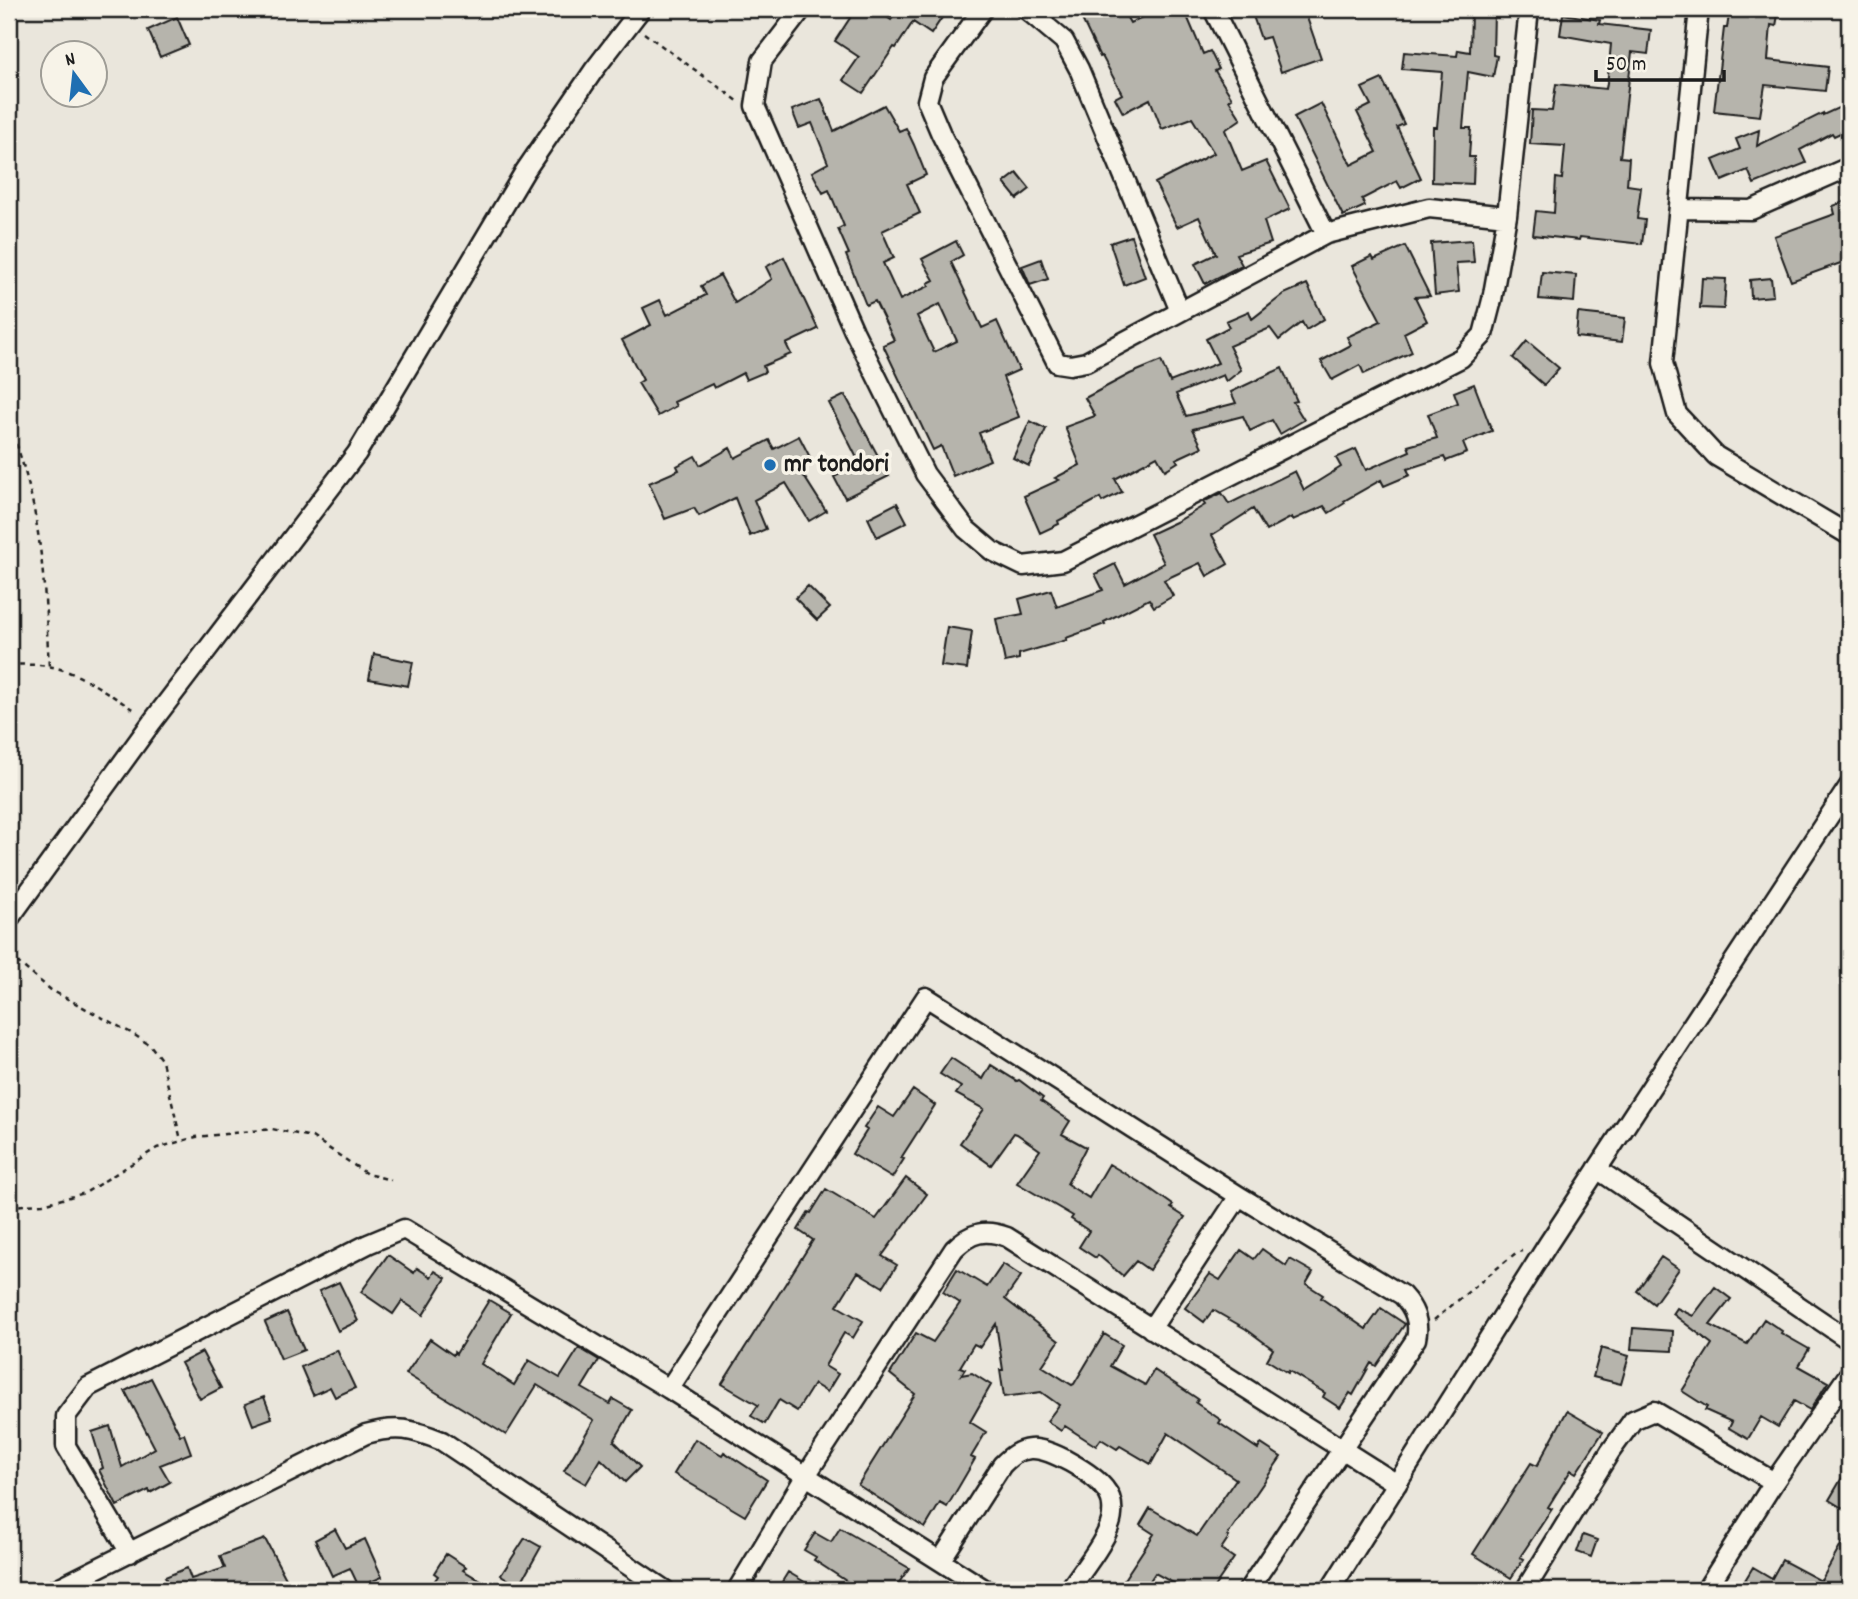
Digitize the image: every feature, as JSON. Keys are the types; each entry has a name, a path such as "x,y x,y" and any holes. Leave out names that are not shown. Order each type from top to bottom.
{"street":[{"path":"9,919 152,722 357,453 525,171 594,70 641,9"},
{"path":"802,9 762,61 755,106 854,331 925,474 966,529 992,551 1023,566 1063,561 1461,358 1483,335 1507,216 1529,9"},
{"path":"983,9 933,78 927,101 941,134 1057,363 1070,365 1086,362 1326,234 1429,208 1507,216"},
{"path":"1026,9 1064,41 1079,69 1181,311"},
{"path":"1213,9 1326,234"},
{"path":"1693,10 1679,209 1663,362 1677,414 1716,456 1849,535"},
{"path":"1679,209 1751,210 1849,167"},
{"path":"1330,1590 1548,1244 1849,786"},
{"path":"668,1389 926,997 1238,1196 1402,1295 1416,1315 1419,1328 1416,1339 1248,1590"},
{"path":"1597,1169 1849,1340"},
{"path":"1151,1329 1238,1196"},
{"path":"130,1553 66,1446 66,1416 88,1387 368,1244 404,1230 668,1389 986,1590"},
{"path":"737,1590 805,1477 954,1249 965,1238 978,1232 993,1232 1007,1237 1397,1484"},
{"path":"1706,1590 1774,1482 1849,1374"},
{"path":"1525,1590 1610,1452 1633,1420 1654,1411 1774,1482"},
{"path":"54,1590 366,1434 401,1427 442,1441 665,1590"},
{"path":"941,1560 1002,1465 1013,1455 1027,1449 1041,1448 1095,1479 1105,1489 1112,1503 1112,1518 1107,1531 1069,1590"}],"path":[{"path":"629,23 734,100 755,106"},
{"path":"9,425 24,461 36,511 49,667"},
{"path":"9,664 49,667 93,684 152,722"},
{"path":"9,955 51,990 151,1046 162,1061 181,1141"},
{"path":"9,1206 43,1204 85,1193 157,1148 196,1137 272,1129 312,1137 367,1174 391,1180"},
{"path":"1419,1328 1433,1321 1517,1252 1548,1244"}],"building":[{"path":"836,9 875,9 891,20 897,12 892,9 931,9 943,16 931,34 913,22 863,93 843,80 859,57 835,41 850,18"},
{"path":"1089,9 1122,9 1130,23 1159,9 1184,9 1203,54 1210,51 1219,69 1215,71 1241,119 1225,130 1242,171 1266,161 1290,209 1264,221 1271,243 1236,254 1242,265 1205,284 1195,264 1216,254 1199,217 1177,227 1155,183 1214,153 1192,118 1162,129 1150,99 1123,113 1115,98 1122,94 1079,13"},
{"path":"1275,9 1304,9 1321,58 1281,72 1269,37 1261,39 1253,16"},
{"path":"1730,9 1779,9 1776,26 1771,25 1768,60 1828,67 1825,91 1765,85 1760,116 1714,111 1724,28 1727,28"},
{"path":"1471,11 1494,12 1493,55 1497,56 1493,77 1468,72 1463,128 1471,128 1469,157 1474,157 1473,184 1432,182 1433,127 1437,127 1442,72 1402,69 1404,52 1457,56 1458,50 1470,52"},
{"path":"1563,14 1600,20 1599,24 1651,30 1648,54 1632,52 1620,157 1629,158 1627,185 1641,187 1637,219 1645,220 1642,244 1533,235 1536,211 1554,213 1556,178 1562,179 1565,146 1530,144 1532,110 1552,111 1556,84 1606,89 1608,76 1611,44 1560,35"},
{"path":"177,17 189,45 160,57 148,30"},
{"path":"1382,79 1404,124 1397,127 1421,178 1401,188 1397,181 1362,199 1365,206 1343,216 1294,117 1321,103 1351,165 1377,152 1357,112 1371,105 1362,88"},
{"path":"821,99 834,131 884,105 899,131 906,128 926,175 907,184 920,213 882,231 894,258 883,263 900,300 929,286 928,283 934,280 922,259 956,241 963,255 951,262 982,328 997,321 1019,370 1003,377 1019,417 979,433 990,460 953,476 941,446 933,450 883,345 894,340 875,301 866,305 846,255 849,254 838,229 844,226 829,190 823,193 812,172 828,163 812,123 799,128 792,110","holes":["940,304 957,341 934,352 917,316"]},
{"path":"1849,103 1849,129 1834,136 1832,133 1800,150 1806,163 1754,184 1748,170 1722,181 1713,160 1740,149 1736,139 1759,130 1757,146"},
{"path":"1017,173 1030,189 1017,199 1004,183"},
{"path":"1849,200 1849,260 1791,281 1774,236 1835,214 1833,206"},
{"path":"1131,236 1145,277 1124,285 1110,243"},
{"path":"1472,240 1474,262 1456,263 1459,292 1435,295 1431,243"},
{"path":"1405,246 1430,296 1415,297 1427,321 1404,333 1412,352 1364,374 1360,365 1332,380 1321,361 1351,345 1347,337 1381,321 1352,266 1372,256 1374,260"},
{"path":"784,257 818,329 786,344 791,354 763,366 765,372 746,380 743,373 714,388 712,384 674,402 676,406 658,416 638,383 643,380 622,340 651,325 643,308 660,300 667,315 706,295 701,286 720,275 735,303 772,279 766,267"},
{"path":"1041,259 1048,279 1030,285 1022,266"},
{"path":"1542,272 1576,275 1574,302 1539,299"},
{"path":"1702,278 1726,279 1724,309 1700,308"},
{"path":"1771,278 1773,296 1751,298 1750,280"},
{"path":"1307,284 1324,319 1306,330 1302,322 1279,340 1270,328 1229,346 1241,370 1226,382 1223,375 1176,394 1186,416 1236,403 1231,392 1282,368 1297,401 1293,402 1304,420 1280,434 1272,420 1250,431 1243,416 1193,429 1202,447 1176,459 1178,462 1165,470 1157,456 1115,479 1122,492 1102,502 1100,498 1040,533 1024,496 1059,480 1055,478 1080,465 1065,427 1095,416 1085,398 1161,361 1170,382 1218,363 1206,339 1229,327 1226,321 1249,311 1252,319 1284,294"},
{"path":"1578,313 1625,318 1622,342 1576,337"},
{"path":"1527,341 1559,368 1544,385 1513,358"},
{"path":"1474,384 1492,431 1463,443 1467,453 1446,461 1444,457 1407,469 1410,475 1384,486 1381,480 1329,513 1324,506 1293,520 1292,517 1266,531 1253,509 1212,535 1228,564 1207,576 1200,563 1164,580 1173,596 1154,607 1149,599 1104,622 1105,624 1066,638 1067,640 1019,654 1019,659 1005,662 996,619 1023,614 1019,599 1051,590 1057,607 1103,590 1095,574 1115,564 1125,584 1164,563 1150,534 1178,521 1205,505 1203,502 1222,493 1229,504 1295,471 1304,490 1341,467 1336,458 1356,449 1366,470 1410,451 1408,446 1437,438 1428,414 1458,403 1454,392"},
{"path":"845,395 889,476 845,498 834,477 860,464 829,403"},
{"path":"1030,421 1046,429 1029,466 1013,458"},
{"path":"799,436 813,463 800,470 826,511 809,521 786,483 754,500 766,529 750,536 735,498 699,516 694,508 665,519 649,483 679,470 677,466 695,456 700,465 730,448 735,458 769,440 774,449"},
{"path":"897,503 907,522 877,537 868,518"},
{"path":"808,586 830,608 817,620 795,598"},
{"path":"947,627 972,631 967,669 941,666"},
{"path":"374,654 413,662 408,686 369,679"},
{"path":"951,1058 983,1079 991,1065 1019,1080 1043,1098 1041,1101 1070,1121 1062,1134 1086,1147 1067,1184 1089,1198 1109,1164 1146,1186 1185,1217 1149,1270 1136,1261 1123,1276 1098,1255 1096,1258 1079,1247 1089,1231 1071,1219 1073,1216 1017,1183 1040,1150 1017,1134 1014,1133 991,1165 960,1143 984,1109 956,1094 961,1087 940,1074"},
{"path":"913,1090 935,1105 901,1158 904,1159 892,1178 852,1154 878,1107 894,1117"},
{"path":"906,1178 927,1194 882,1256 897,1265 883,1287 858,1272 837,1306 863,1321 853,1338 844,1333 825,1366 838,1374 827,1392 814,1384 797,1411 779,1400 765,1424 751,1416 758,1405 722,1384 813,1240 798,1230 809,1212 811,1213 826,1189 876,1219"},
{"path":"1262,1249 1286,1266 1290,1259 1313,1272 1306,1284 1323,1295 1321,1298 1366,1329 1381,1308 1405,1324 1376,1366 1371,1363 1353,1395 1350,1393 1340,1408 1323,1397 1325,1393 1267,1360 1273,1349 1246,1329 1213,1310 1204,1322 1185,1308 1210,1274 1220,1280 1241,1250 1254,1259"},
{"path":"388,1255 414,1273 417,1268 431,1277 435,1271 446,1278 423,1315 402,1301 393,1314 361,1292"},
{"path":"1661,1257 1679,1269 1654,1304 1637,1291"},
{"path":"1003,1264 1021,1276 1005,1299 1059,1341 1042,1366 1074,1384 1104,1334 1122,1345 1110,1366 1145,1385 1154,1370 1198,1399 1196,1403 1221,1420 1219,1423 1258,1449 1261,1444 1281,1457 1227,1536 1229,1537 1221,1549 1234,1558 1212,1590 1186,1590 1155,1573 1144,1590 1117,1590 1154,1534 1140,1525 1150,1508 1197,1536 1236,1479 1168,1433 1151,1464 1120,1446 1117,1449 1101,1439 1096,1446 1065,1426 1061,1431 1047,1421 1059,1405 1041,1392 1004,1397 996,1324 980,1347 974,1344 960,1367 965,1369 961,1375 972,1373 991,1385 970,1422 986,1432 971,1457 975,1459 947,1507 940,1503 925,1528 858,1485 915,1394 890,1374 916,1333 933,1342 960,1303 943,1292 957,1269 987,1287"},
{"path":"339,1282 358,1321 338,1331 319,1291"},
{"path":"1715,1287 1731,1299 1710,1325 1747,1344 1764,1319 1782,1331 1781,1333 1809,1349 1799,1366 1828,1382 1810,1410 1794,1401 1778,1427 1761,1417 1748,1439 1729,1428 1732,1422 1705,1410 1707,1407 1682,1391 1712,1344 1673,1314 1677,1308 1693,1316"},
{"path":"489,1300 511,1313 481,1364 514,1385 529,1360 560,1378 579,1348 599,1360 582,1388 610,1404 613,1399 632,1410 614,1441 640,1467 625,1482 601,1459 586,1484 564,1471 594,1420 537,1385 506,1435 406,1374 430,1339 453,1355 454,1352 456,1354"},
{"path":"287,1312 304,1350 281,1359 265,1322"},
{"path":"1633,1328 1673,1331 1672,1351 1631,1349"},
{"path":"1601,1348 1629,1356 1621,1384 1593,1377"},
{"path":"337,1350 355,1388 335,1397 330,1387 313,1395 301,1367"},
{"path":"202,1352 221,1388 200,1399 181,1363"},
{"path":"151,1378 180,1435 184,1434 191,1453 160,1465 170,1482 117,1506 99,1470 103,1468 92,1432 110,1426 122,1467 155,1448 125,1391"},
{"path":"264,1397 272,1418 253,1425 245,1404"},
{"path":"1567,1411 1603,1432 1576,1473 1571,1470 1548,1507 1552,1509 1520,1557 1524,1559 1511,1578 1473,1554 1531,1463 1537,1466"},
{"path":"695,1439 722,1455 724,1452 767,1480 745,1516 674,1474"},
{"path":"1849,1466 1849,1512 1829,1500"},
{"path":"840,1528 909,1568 894,1590 860,1590 814,1560 816,1557 804,1550 815,1533 831,1542"},
{"path":"335,1529 345,1548 365,1539 382,1577 359,1587 350,1568 332,1576 315,1540"},
{"path":"1849,1531 1849,1590 1739,1590 1753,1567 1772,1578 1782,1560 1821,1581"},
{"path":"1583,1535 1597,1540 1591,1557 1577,1552"},
{"path":"525,1538 541,1547 519,1586 501,1575"},
{"path":"265,1539 292,1590 272,1590 268,1581 245,1590 165,1590 165,1587 169,1586 165,1577 187,1568 191,1579 225,1568 220,1556"},
{"path":"446,1554 466,1567 463,1570 496,1590 428,1590 438,1576 434,1573"},
{"path":"788,1572 818,1590 777,1590"}],"place":[{"name":"mr tondori","path":"770,465"}]}
